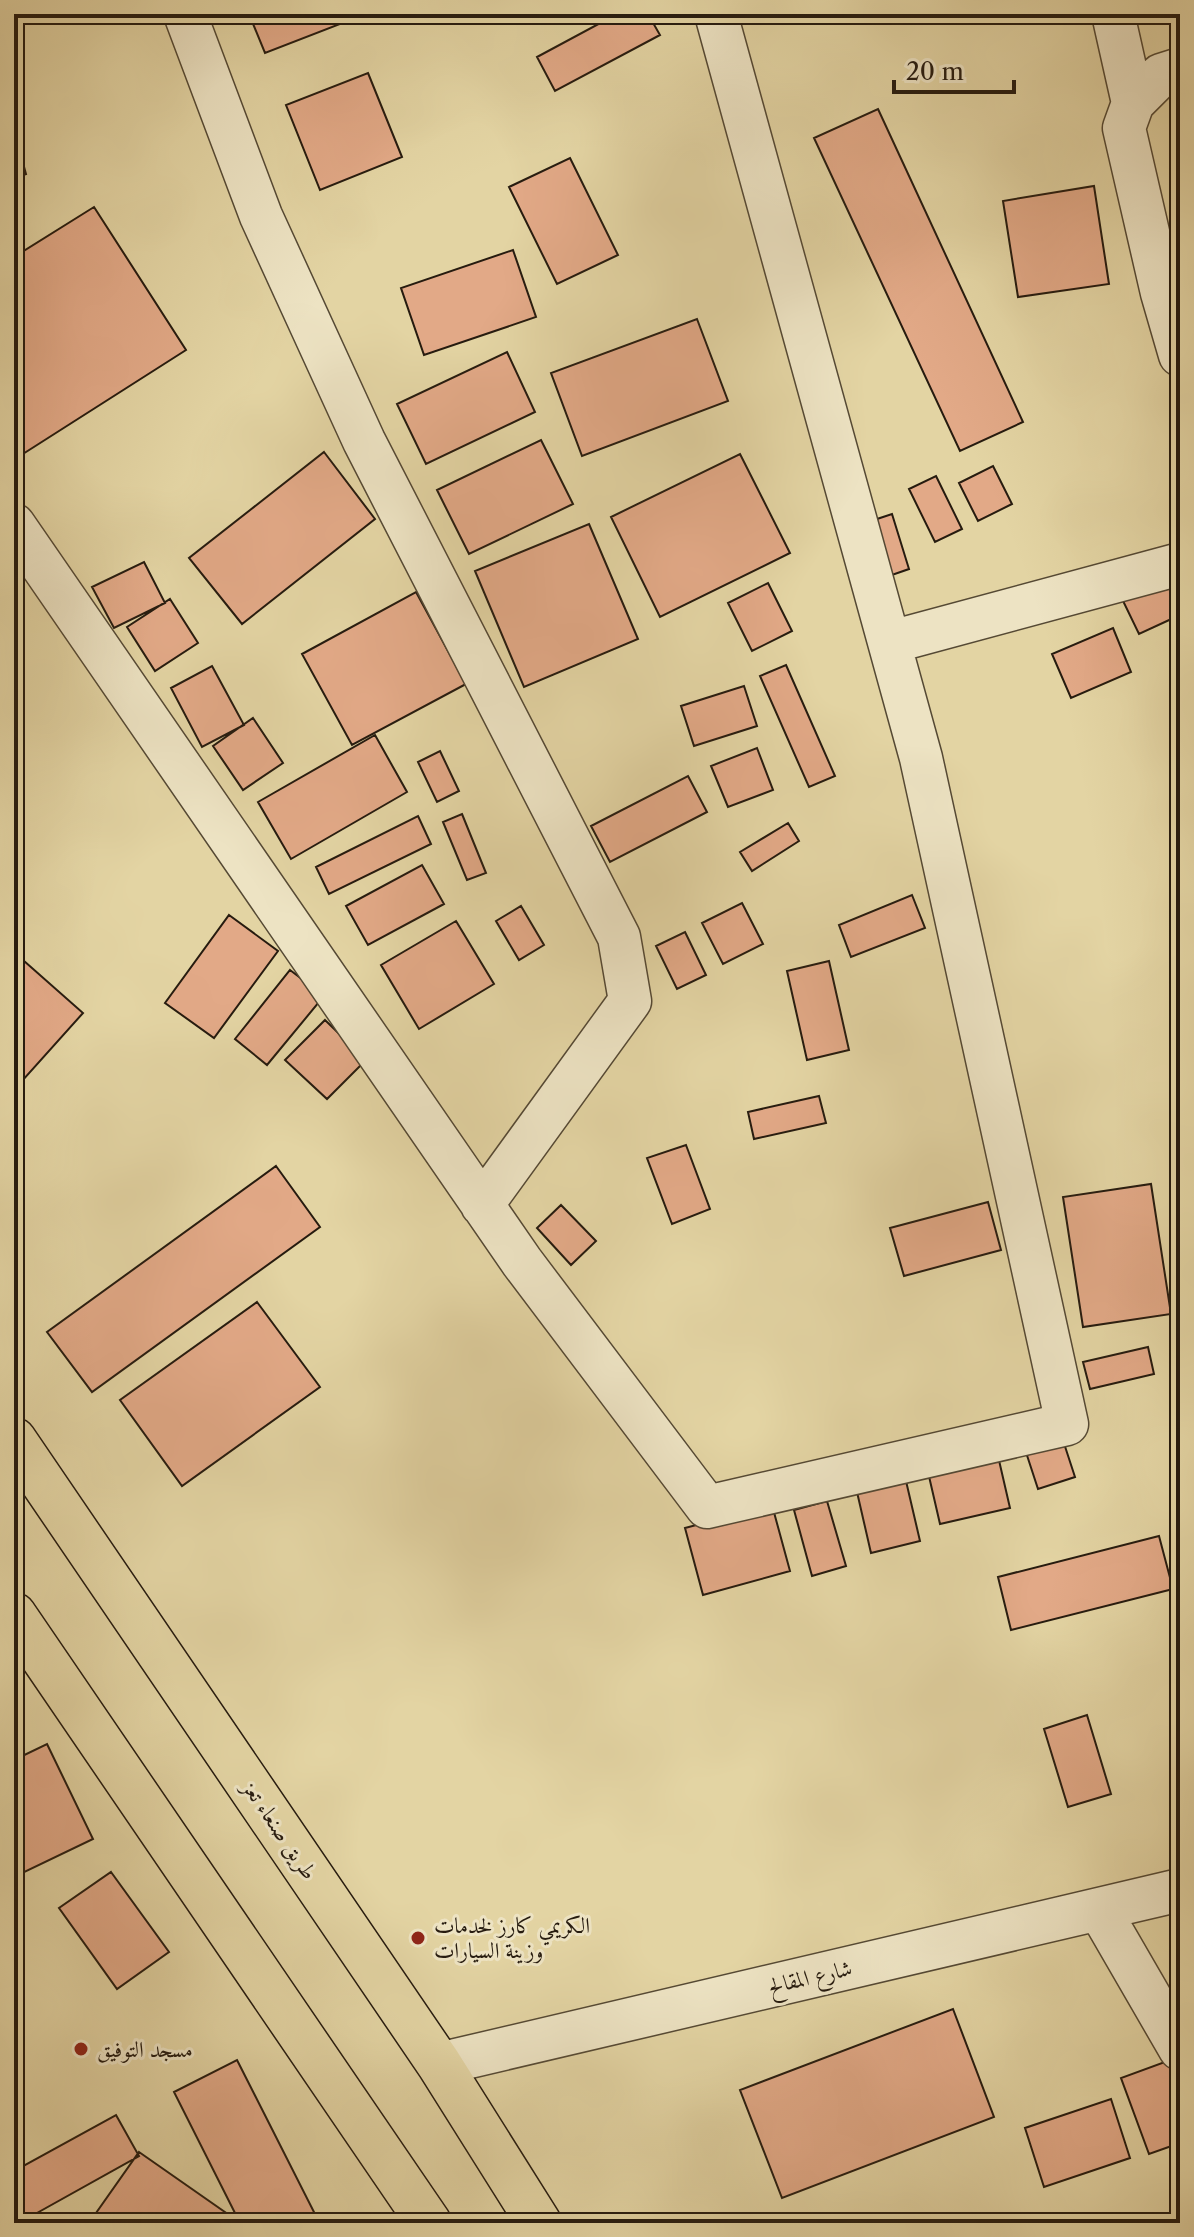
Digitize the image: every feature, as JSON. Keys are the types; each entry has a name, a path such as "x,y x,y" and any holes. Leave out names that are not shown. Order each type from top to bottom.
{"highway":[{"name":"طريق صنعاء تعز","path":"14,1440 439,2064 539,2223"},
{"path":"14,1615 429,2223"}],"street":[{"path":"185,14 261,216 364,441 619,937 630,1001 482,1205"},
{"path":"14,525 522,1262 707,1507 1067,1424 921,758 716,14"},
{"path":"1113,14 1133,103"},
{"path":"1180,69 1161,75 1133,103 1124,128 1162,293 1180,355"},
{"path":"891,642 1180,564"},
{"name":"شارع المقالح","path":"439,2064 1180,1890"},
{"path":"1099,1909 1180,2049"}],"building":[{"path":"249,14 336,14 340,24 265,53"},
{"path":"617,14 648,14 660,35 555,91 537,57"},
{"path":"368,73 402,157 320,190 286,105"},
{"path":"878,109 1023,422 960,451 814,138"},
{"path":"14,130 26,174 14,178"},
{"path":"570,158 618,255 557,284 509,187"},
{"path":"1094,186 1109,284 1018,297 1003,201"},
{"path":"94,207 186,350 15,459 14,257"},
{"path":"513,250 536,317 424,355 401,288"},
{"path":"697,319 728,401 582,456 551,373"},
{"path":"507,352 535,412 426,464 397,404"},
{"path":"541,440 573,504 469,554 437,490"},
{"path":"324,452 375,519 242,624 189,558"},
{"path":"740,454 790,553 660,617 611,517"},
{"path":"993,466 1012,504 978,521 959,483"},
{"path":"936,476 962,529 935,542 909,489"},
{"path":"892,514 909,569 889,576 871,521"},
{"path":"589,524 638,639 524,687 475,571"},
{"path":"1160,551 1180,593 1180,615 1139,634 1110,574"},
{"path":"144,562 165,603 114,628 92,587"},
{"path":"768,583 792,631 752,651 728,603"},
{"path":"416,592 466,684 352,745 302,654"},
{"path":"170,599 198,643 155,671 127,627"},
{"path":"1113,628 1131,672 1071,698 1052,654"},
{"path":"786,665 835,776 809,787 760,676"},
{"path":"212,666 244,725 202,747 171,688"},
{"path":"744,686 757,726 694,746 681,706"},
{"path":"253,718 283,763 243,790 213,746"},
{"path":"375,735 407,792 291,859 258,802"},
{"path":"757,748 773,790 728,807 711,766"},
{"path":"440,751 459,791 437,802 418,762"},
{"path":"688,776 707,812 610,862 591,826"},
{"path":"462,814 486,873 467,880 443,822"},
{"path":"418,816 431,844 329,894 316,867"},
{"path":"788,823 799,841 752,871 740,852"},
{"path":"422,865 444,904 368,945 346,906"},
{"path":"912,895 925,928 851,957 839,925"},
{"path":"742,903 763,944 723,964 702,923"},
{"path":"521,906 544,945 519,960 496,921"},
{"path":"229,915 278,951 214,1038 165,1003"},
{"path":"456,921 494,984 419,1029 381,965"},
{"path":"685,932 706,975 677,989 656,946"},
{"path":"14,954 83,1013 14,1090"},
{"path":"829,961 849,1050 807,1060 787,971"},
{"path":"290,970 324,996 267,1065 235,1039"},
{"path":"325,1020 366,1060 327,1099 285,1060"},
{"path":"819,1096 826,1123 754,1139 748,1112"},
{"path":"686,1145 710,1209 672,1224 647,1158"},
{"path":"276,1166 320,1227 92,1392 47,1332"},
{"path":"1151,1184 1171,1314 1083,1327 1063,1197"},
{"path":"988,1202 1001,1250 904,1276 890,1228"},
{"path":"561,1205 596,1241 571,1265 537,1228"},
{"path":"257,1302 320,1387 182,1486 120,1400"},
{"path":"1148,1347 1154,1374 1090,1389 1083,1362"},
{"path":"1058,1425 1075,1477 1038,1489 1021,1437"},
{"path":"998,1456 1010,1508 940,1524 928,1472"},
{"path":"906,1481 920,1541 871,1553 857,1492"},
{"path":"827,1501 846,1566 812,1576 794,1510"},
{"path":"772,1505 790,1571 703,1595 685,1528"},
{"path":"1159,1536 1173,1589 1011,1630 998,1577"},
{"path":"1087,1715 1111,1794 1068,1807 1044,1729"},
{"path":"47,1744 93,1839 14,1877 14,1760"},
{"path":"111,1872 169,1952 117,1989 59,1908"},
{"path":"953,2009 994,2117 782,2198 740,2090"},
{"path":"1173,2059 1180,2077 1180,2143 1149,2154 1121,2078"},
{"path":"237,2060 316,2216 301,2223 240,2223 174,2092"},
{"path":"1111,2099 1130,2158 1044,2187 1025,2128"},
{"path":"116,2115 139,2156 19,2223 14,2214 14,2171"},
{"path":"139,2152 232,2217 228,2223 89,2223"}],"place":[{"name":"الكريمي كارز لخدمات وزينة السيارات","path":"418,1938"},
{"name":"مسجد التوفيق","path":"81,2049"}]}
